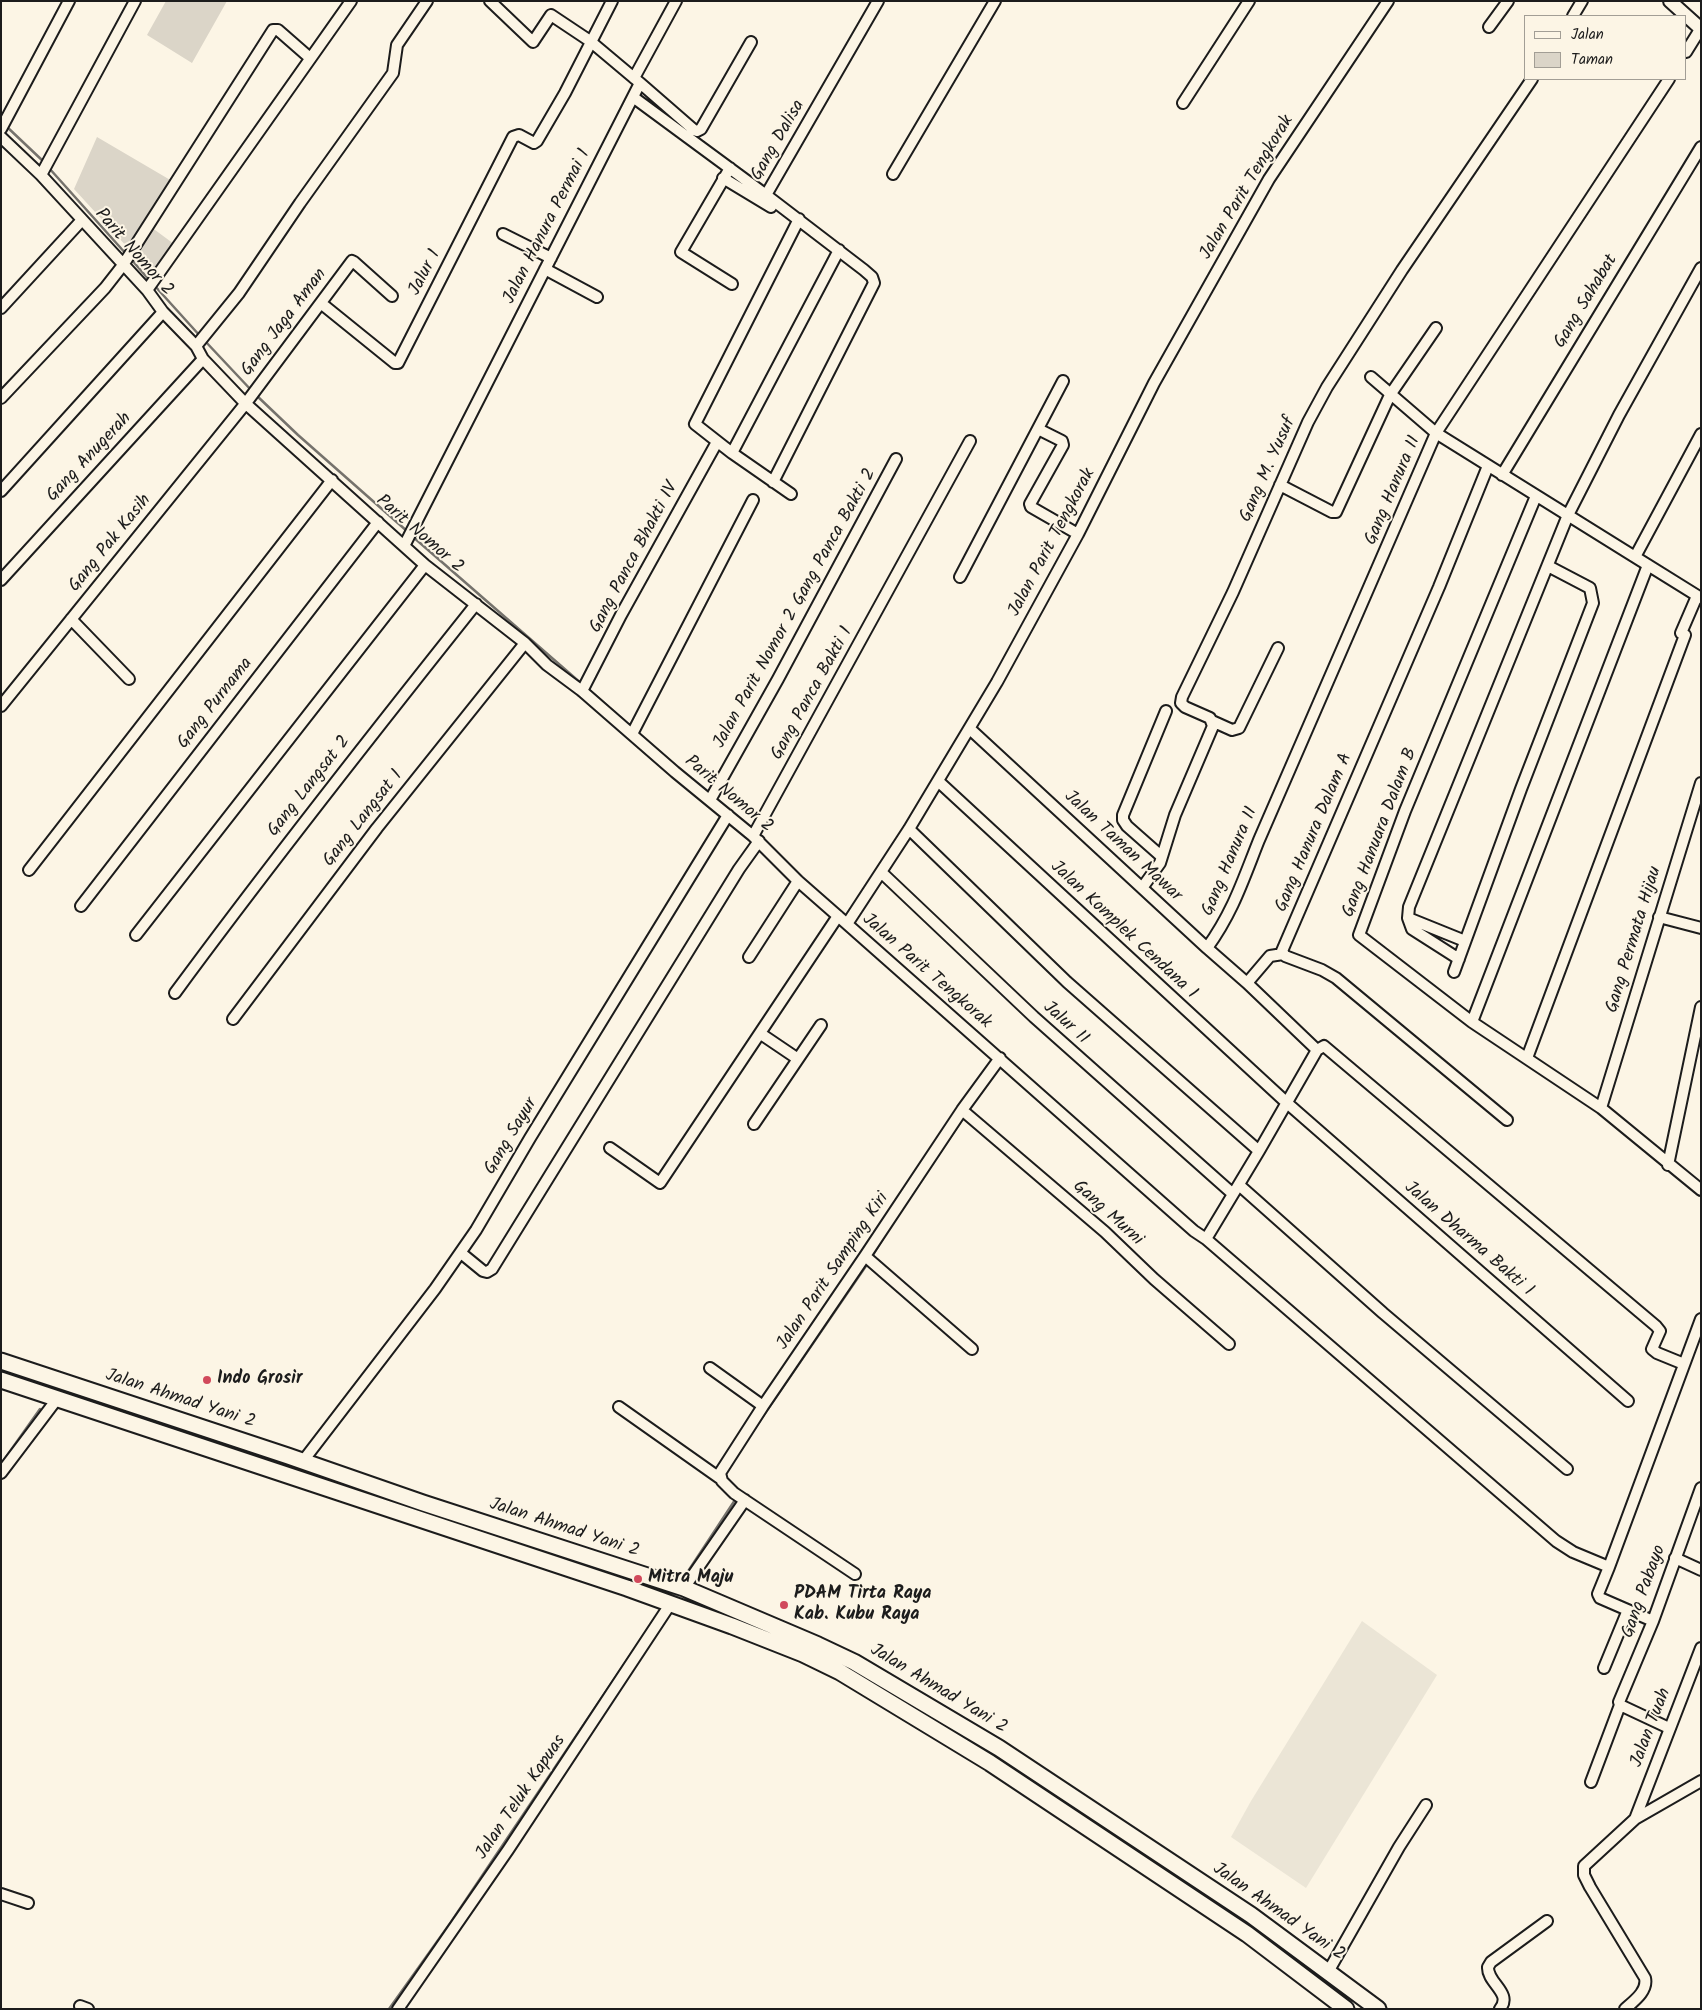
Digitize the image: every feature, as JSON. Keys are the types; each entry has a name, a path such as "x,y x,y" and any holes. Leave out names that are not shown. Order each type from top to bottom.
{"highway":[{"name":"Jalan Ahmad Yani 2","path":"1,1361 303,1461 423,1504 679,1587 784,1630 854,1662 978,1735 1251,1915 1378,2009"},
{"name":"Jalan Ahmad Yani 2","path":"1,1380 282,1472 667,1602 803,1654 840,1672 990,1763 1239,1929 1346,2009"},
{"path":"417,1519 423,1504"}],"main road":[{"path":"1670,1 1686,15"},
{"path":"1687,16 1701,29"}],"street":[{"path":"1,129 69,1"},
{"path":"41,175 135,1"},
{"path":"147,290 351,1"},
{"path":"196,346 239,293 300,203 393,73 397,45 427,1"},
{"path":"490,1 533,42 551,15 590,41 694,130 698,131 751,42"},
{"path":"590,41 612,1"},
{"name":"Jalan Hanura Permai 1","path":"408,538 633,97 637,81 676,1"},
{"name":"Gang Dalisa","path":"773,482 874,283 872,277 839,250 766,195 878,1"},
{"path":"893,174 995,1"},
{"path":"1183,103 1249,1"},
{"name":"Jalan Parit Tengkorak","path":"1388,1 1268,178 1154,382 1078,534 970,729 909,829 847,924 1194,1231 1206,1239 1556,1541 1569,1550 1609,1567"},
{"path":"1489,27 1508,1"},
{"path":"1573,15 1582,1"},
{"path":"1687,50 1701,29"},
{"path":"1,398 105,288 123,265 273,30 278,30 310,58"},
{"name":"Jalur 1","path":"322,304 394,363 398,363 513,137 519,135 534,143 539,138 576,72 590,41"},
{"name":"Gang M. Yusuf","path":"1278,648 1239,728 1232,730 1212,722 1210,718 1185,707 1181,703 1182,697 1233,592 1308,422 1344,360 1402,270 1531,80"},
{"name":"Gang Hanura II","path":"1207,948 1232,908 1259,840 1436,433 1668,80"},
{"path":"633,97 766,195"},
{"name":"Parit Nomor 2","path":"1,137 41,175 147,290 163,312 196,346 203,359 246,403 378,522 408,538 425,565 525,643 547,665 582,691 674,772 756,838 798,881 847,924"},
{"name":"Gang Sahabat","path":"1502,475 1701,147"},
{"path":"730,168 681,252 732,284"},
{"path":"723,178 771,207"},
{"path":"791,494 732,453 695,424 799,219"},
{"path":"1,308 82,220"},
{"path":"502,234 551,258"},
{"path":"732,453 839,250"},
{"name":"Gang Jaga Aman","path":"246,403 322,304 351,262 354,262 392,296"},
{"path":"1458,959 1412,929 1408,918 1409,907 1568,515 1619,415 1701,268"},
{"path":"545,269 597,297"},
{"path":"1,491 163,312"},
{"path":"1280,484 1332,512 1336,512 1390,395 1436,328"},
{"name":"Gang Anugerah","path":"1,580 203,359"},
{"path":"1371,377 1436,433 1699,597 1681,633 1685,635 1678,656 1632,772 1527,1058"},
{"path":"960,577 1063,381"},
{"name":"Gang Pak Kasih","path":"1,706 246,403"},
{"path":"1038,429 1062,441 1063,445 1030,504 1031,507 1078,534"},
{"path":"1635,558 1701,434"},
{"name":"Gang Panca Bhakti IV","path":"582,691 621,615 717,442"},
{"name":"Gang Panca Bakti 1","path":"461,1253 483,1271 487,1272 492,1268 739,869 970,442"},
{"name":"Jalan Parit Nomor 2 Gang Panca Bakti 2","path":"710,800 778,679 896,459"},
{"name":"Gang Hanura Dalam A","path":"1283,954 1286,942 1439,587 1488,466"},
{"path":"29,870 332,480"},
{"name":"Gang Hanuara Dalam B","path":"1536,496 1404,811 1359,933 1361,937 1472,1022 1601,1108 1668,1165 1701,1190"},
{"path":"632,734 753,500"},
{"name":"Gang Purnama","path":"81,906 378,522"},
{"path":"136,935 425,565"},
{"path":"1472,1022 1648,565"},
{"path":"1454,972 1593,603 1590,588 1548,566"},
{"name":"Gang Langsat 2","path":"175,993 322,797 476,604"},
{"path":"71,619 129,679"},
{"name":"Gang Langsat 1","path":"232,1019 376,828 525,643"},
{"path":"1161,856 1127,826 1123,820 1123,815 1166,711"},
{"path":"1142,888 1157,869 1176,815 1213,726 1212,722"},
{"name":"Jalan Taman Mawar","path":"970,729 1207,948 1248,983 1317,1050"},
{"name":"Jalan Komplek Cendana 1","path":"938,781 1287,1103"},
{"name":"Gang Permata Hijau","path":"1601,1108 1701,782"},
{"name":"Gang Sayur","path":"303,1461 461,1253 728,815"},
{"path":"909,829 1067,982 1259,1152"},
{"name":"Jalur II","path":"881,872 1034,1018 1233,1194"},
{"path":"749,957 798,881"},
{"path":"610,1148 660,1183 838,916"},
{"path":"1659,917 1701,928"},
{"path":"1408,918 1465,942"},
{"path":"1248,983 1270,956 1278,953 1322,970 1336,978 1507,1120"},
{"path":"1668,1165 1701,1007"},
{"path":"754,1124 821,1025"},
{"path":"761,1034 798,1059"},
{"path":"1206,1239 1259,1152 1317,1050 1321,1046 1326,1047 1656,1326 1660,1331 1652,1349 1684,1364"},
{"name":"Jalan Parit Samping Kiri","path":"721,1479 722,1469 763,1406 869,1260 962,1110 1000,1058"},
{"name":"Jalan Dharma Bakti 1","path":"1287,1103 1628,1401"},
{"name":"Gang Murni","path":"962,1110 1105,1232 1154,1279 1229,1344"},
{"path":"1239,1185 1383,1312 1567,1469"},
{"path":"869,1260 972,1349"},
{"path":"1653,1621 1598,1594 1701,1319"},
{"path":"710,1368 763,1406"},
{"path":"1,1474 57,1399"},
{"path":"619,1407 721,1479 724,1484 740,1496 855,1574"},
{"name":"Gang Pabayo","path":"1591,1782 1653,1621 1701,1488"},
{"path":"679,1587 740,1496"},
{"path":"1675,1558 1701,1570"},
{"name":"Jalan Teluk Kapuas","path":"398,2009 508,1850 667,1602"},
{"path":"1604,1668 1628,1610"},
{"name":"Jalan Tuah","path":"1635,1819 1701,1648"},
{"path":"1621,1705 1669,1728"},
{"path":"1626,2009 1642,1992 1646,1985 1645,1978 1590,1887 1583,1869 1586,1863 1635,1819 1700,1780"},
{"path":"1328,1972 1399,1847 1426,1805"},
{"path":"1,1894 28,1903"},
{"path":"1500,2009 1504,2001 1504,1995 1490,1977 1488,1967 1491,1962 1548,1921"}],"shaded area":[{"path":"1362,1621 1437,1675 1306,1888 1231,1837 1251,1801"}],"green space":[{"path":"166,1 227,1 192,63 147,35"},
{"path":"97,137 172,181 128,248 74,189"},
{"path":"151,227 174,244 152,274 134,256"}],"waterway":[{"path":"6,126 44,162"},
{"path":"49,168 127,255"},
{"path":"131,259 150,281"},
{"path":"154,285 201,337"},
{"path":"205,341 252,391"},
{"path":"256,395 298,435 408,532"},
{"path":"412,536 583,685"},
{"path":"587,688 632,728"},
{"path":"941,1151 964,1117"},
{"path":"871,1258 890,1227"},
{"path":"744,1444 868,1263"},
{"path":"1,1464 40,1409"},
{"path":"681,1582 737,1497"},
{"path":"389,2009 451,1922 656,1617"}],"place":[{"name":"Indo Grosir","path":"207,1380"},
{"name":"Mitra Maju","path":"638,1579"},
{"name":"PDAM Tirta Raya Kab. Kubu Raya","path":"784,1605"}]}
